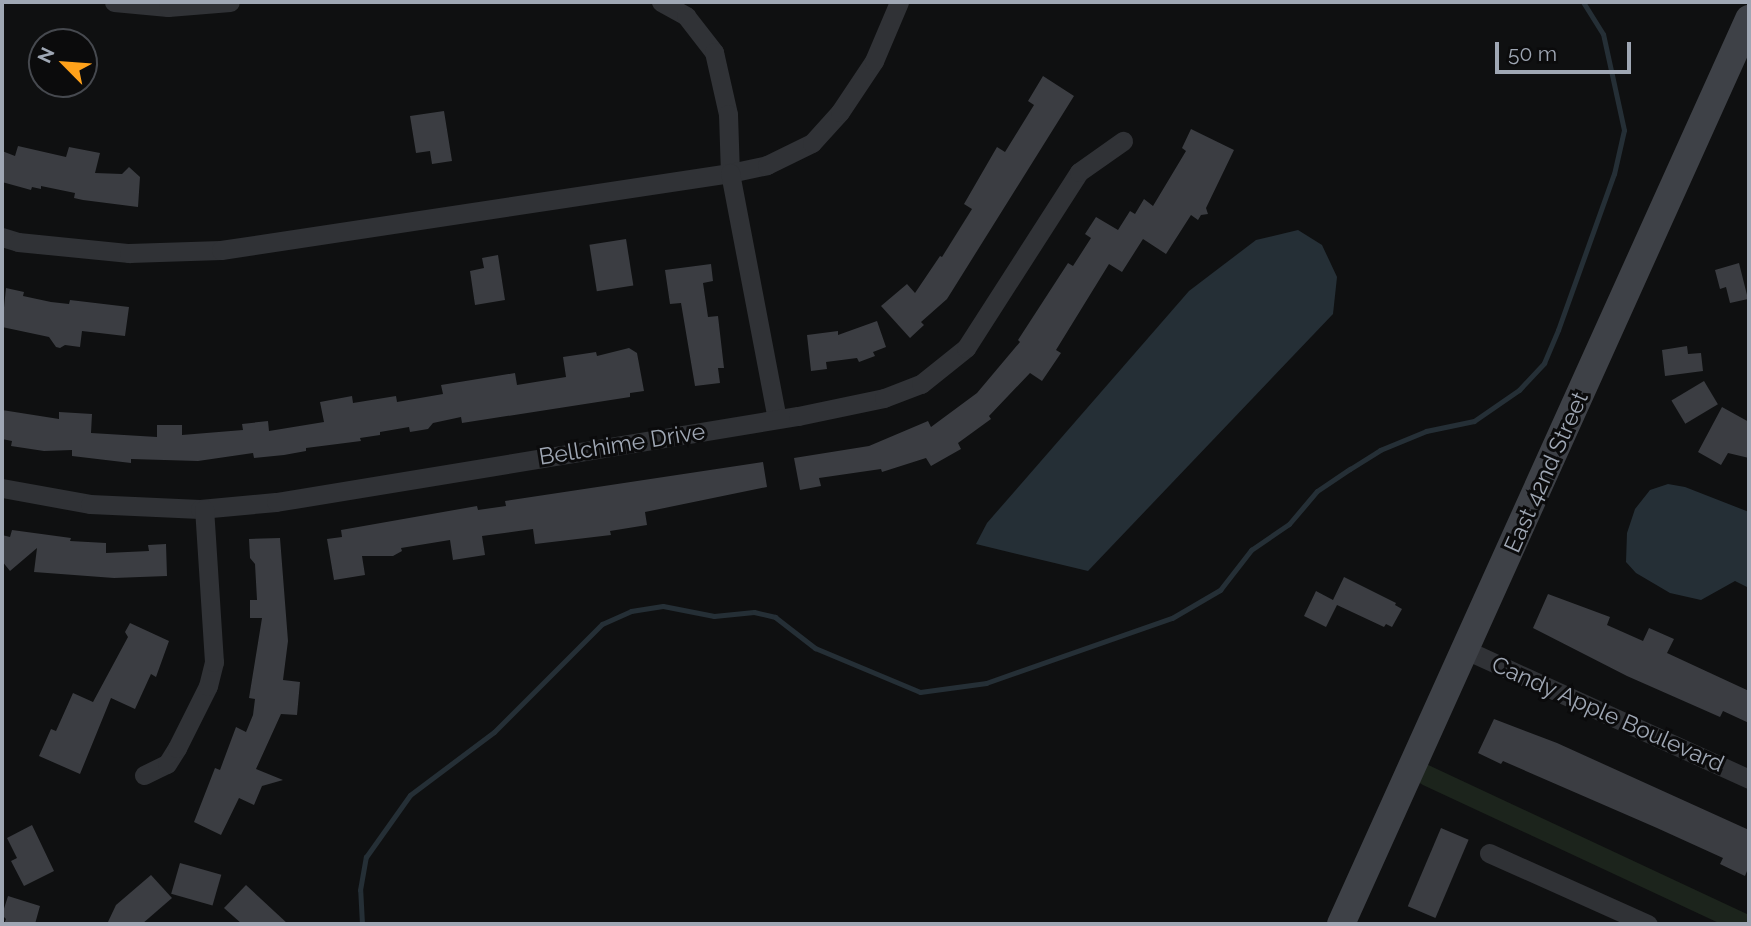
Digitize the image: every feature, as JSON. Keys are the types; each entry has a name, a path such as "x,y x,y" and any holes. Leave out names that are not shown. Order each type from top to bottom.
{"street":[{"path":"114,2 177,7 230,2"},
{"path":"661,2 686,16 714,52 728,114 730,173 777,419"},
{"path":"2,237 18,242 129,253 221,250 730,173 767,165 812,142 840,112 874,61 900,2"},
{"name":"East 42nd Street","path":"1341,924 1749,19"},
{"name":"Bellchime Drive","path":"2,488 90,504 204,509 276,502 777,419 884,398 921,384 966,348 1079,172 1123,141"},
{"path":"144,775 167,764 177,748 208,686 214,662 204,509"},
{"name":"Candy Apple Boulevard","path":"1466,650 1749,779"},
{"path":"1489,853 1635,922"}],"shaded area":[{"path":"1298,230 1322,245 1337,277 1333,314 1088,571 976,544 987,523 1189,291 1256,240"},
{"path":"1668,484 1685,487 1749,512 1749,588 1735,581 1701,600 1670,593 1636,573 1626,562 1627,533 1635,509 1650,490"},
{"path":"1424,763 1749,915 1749,924 1721,924 1423,785 1415,780"}],"building":[{"path":"1043,76 1074,96 947,299 921,322 924,325 910,338 881,306 907,284 915,293 940,256 942,257 972,209 964,204 997,147 1005,152 1034,105 1028,101"},
{"path":"444,111 452,161 432,164 430,151 416,153 410,116"},
{"path":"1191,129 1234,150 1206,208 1208,214 1201,215 1198,220 1191,215 1166,254 1143,239 1122,272 1109,264 1056,350 1061,353 1042,381 1030,373 989,416 991,419 958,443 961,449 931,466 926,458 882,472 881,469 819,478 821,486 800,490 794,458 869,446 928,421 931,427 977,393 1020,342 1018,340 1068,263 1073,266 1091,238 1085,234 1096,217 1118,230 1130,211 1135,214 1144,199 1153,206 1186,151 1182,148"},
{"path":"18,146 66,157 69,147 100,153 95,173 122,174 129,167 140,177 138,207 83,200 74,198 75,193 41,186 41,189 32,187 31,190 2,182 2,151 15,156"},
{"path":"626,239 633,285 597,291 589,245"},
{"path":"498,255 505,300 475,305 470,271 484,268 482,258"},
{"path":"1739,263 1748,299 1730,303 1726,287 1720,289 1715,270"},
{"path":"711,264 713,281 703,283 708,317 718,316 724,368 718,368 720,383 695,386 681,303 670,304 665,270"},
{"path":"6,288 24,292 23,296 51,302 69,304 70,300 129,307 125,336 82,331 80,347 65,345 60,348 56,347 49,337 2,327"},
{"path":"877,321 886,347 873,352 875,356 859,362 857,358 826,362 827,369 811,371 807,335 838,331 838,335"},
{"path":"1687,346 1688,354 1701,353 1703,371 1665,376 1662,350"},
{"path":"629,348 637,353 644,391 630,393 630,397 462,423 461,417 433,423 428,429 410,432 409,427 380,432 380,435 360,438 361,441 306,448 306,451 284,455 254,458 253,453 198,461 131,459 131,463 72,456 72,450 44,451 11,446 12,441 2,439 2,410 59,419 59,412 92,414 91,433 157,437 157,425 182,425 182,435 243,430 242,424 268,421 269,431 324,422 320,402 352,396 353,403 396,396 397,402 443,394 441,385 515,373 517,385 566,377 563,357 596,352 597,356"},
{"path":"1704,381 1718,404 1685,424 1671,401"},
{"path":"1722,407 1749,422 1749,458 1728,453 1721,465 1698,452"},
{"path":"763,462 767,487 645,512 647,525 610,531 611,535 535,544 533,529 482,536 485,555 453,560 450,540 401,548 402,551 393,556 362,556 365,575 334,580 327,539 342,537 341,530 477,506 478,510 506,506 505,501"},
{"path":"12,530 71,538 70,541 106,543 106,553 149,551 148,545 166,544 167,576 114,578 34,572 37,548 10,571 2,561 2,535 10,537"},
{"path":"280,538 288,641 283,680 300,682 297,715 281,714 256,769 283,780 262,786 254,805 239,798 221,835 194,822 215,768 220,770 236,727 246,732 253,715 255,699 249,698 262,618 250,618 250,600 257,600 255,564 250,558 249,539"},
{"path":"1344,577 1396,603 1395,605 1402,609 1392,627 1386,624 1384,627 1337,605 1326,627 1304,616 1316,591 1333,600"},
{"path":"1548,594 1610,617 1607,625 1643,641 1649,628 1674,639 1667,653 1749,691 1749,723 1723,711 1720,717 1627,676 1533,628"},
{"path":"130,623 169,641 156,677 151,674 135,709 111,698 80,774 39,756 51,729 56,731 73,693 93,702 128,637 125,632"},
{"path":"1494,719 1557,743 1749,830 1749,866 1745,876 1720,864 1723,858 1503,761 1501,764 1478,753"},
{"path":"32,825 54,871 24,886 11,861 17,858 7,838"},
{"path":"1441,828 1469,840 1435,918 1408,906"},
{"path":"180,863 221,875 213,906 171,894"},
{"path":"151,875 172,898 142,924 107,924 116,905"},
{"path":"246,885 288,924 242,924 224,908"},
{"path":"8,896 40,906 35,924 4,924 6,919 2,915"}],"waterway":[{"path":"362,924 360,890 366,857 410,795 494,732 602,624 631,611 663,606 714,616 754,612 775,617 815,648 920,692 986,683 1172,618 1220,590 1251,550 1289,524 1317,491 1350,469 1380,450 1426,431 1474,421 1519,390 1544,363 1558,330 1614,174 1624,130 1603,34 1583,2"}]}
